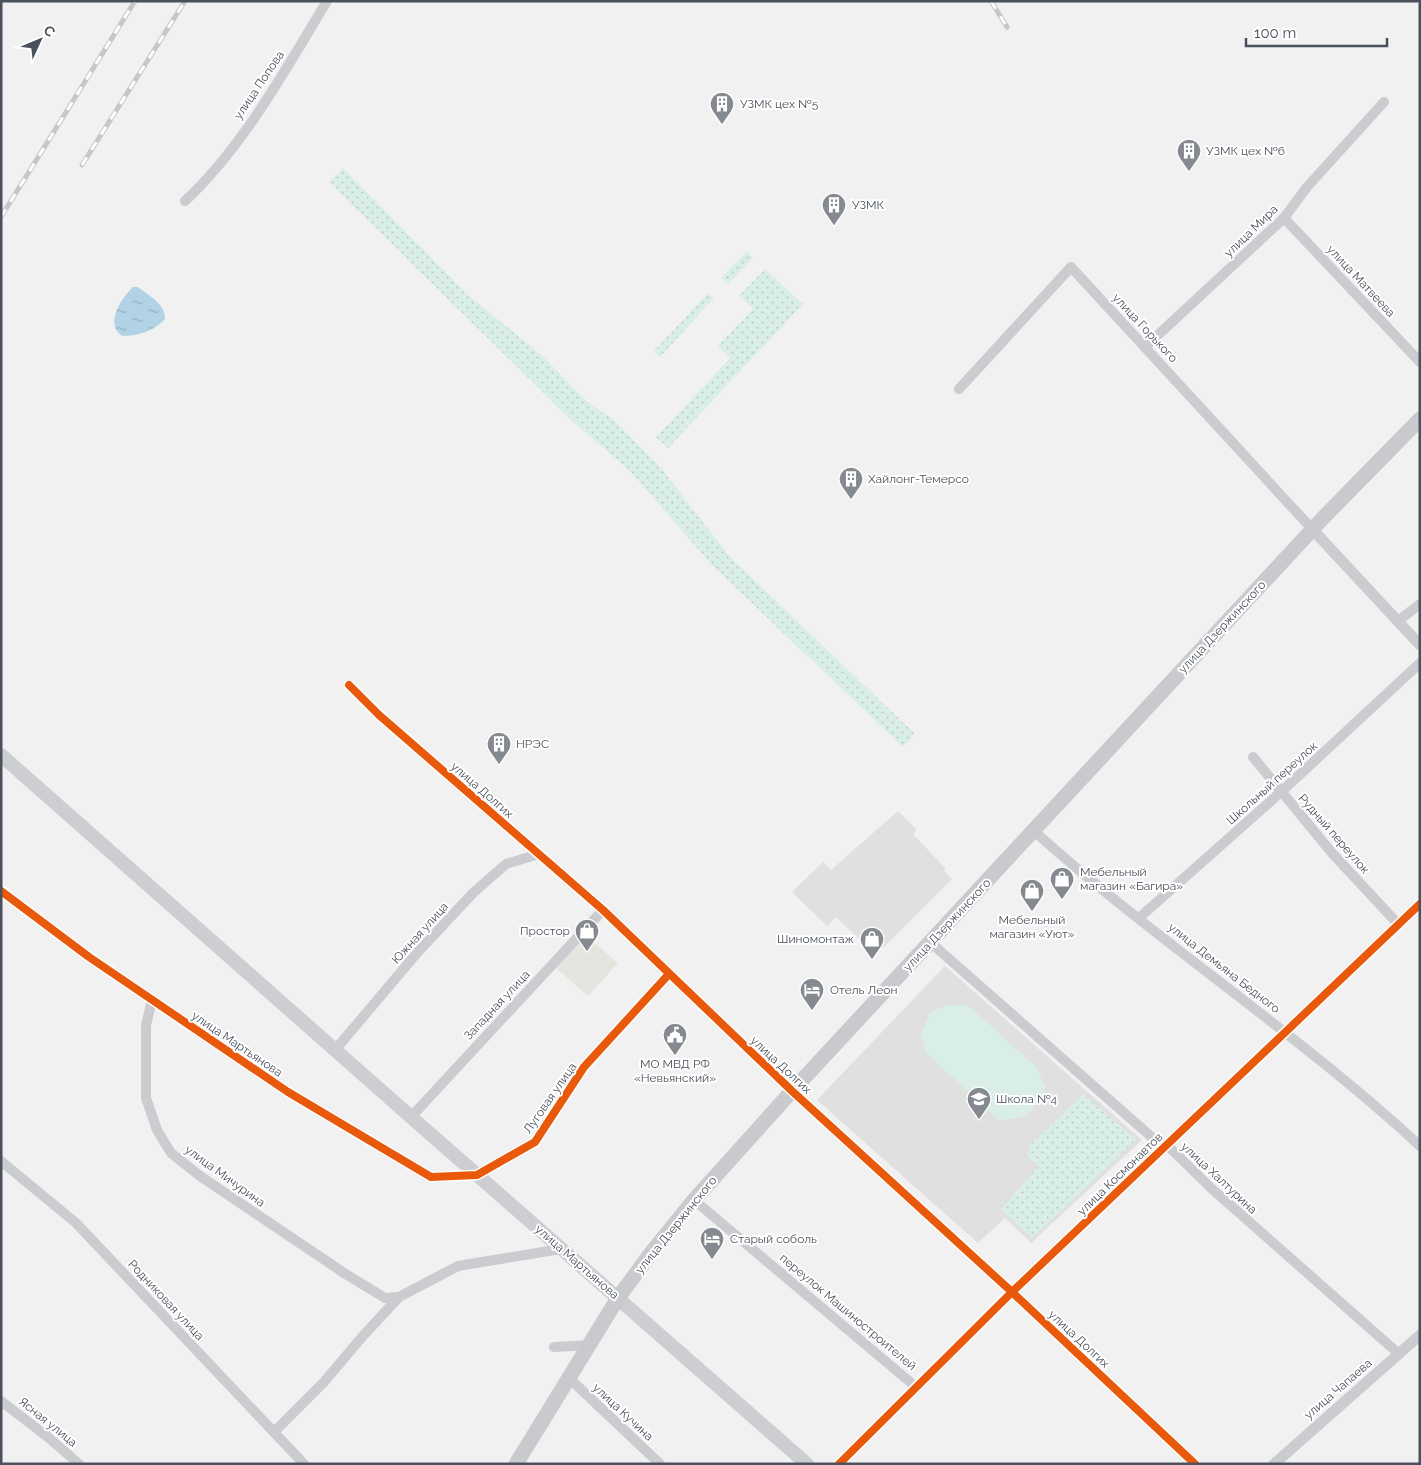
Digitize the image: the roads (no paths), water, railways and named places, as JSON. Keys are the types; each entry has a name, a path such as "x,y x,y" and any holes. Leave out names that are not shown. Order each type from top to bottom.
{"main road":[{"name":"улица Дзержинского","path":"516,1464 570,1379 618,1298 694,1200 792,1091 1313,530 1420,418"},
{"path":"1,755 410,1118 477,1175"},
{"name":"улица Мартьянова","path":"477,1175 807,1464"}],"street":[{"name":"улица Попова","path":"185,201 223,159 265,103 327,1"},
{"name":"улица Мира","path":"1145,347 1284,218 1312,182 1384,102"},
{"name":"улица Матвеева","path":"1284,218 1420,362"},
{"name":"улица Горького","path":"959,389 1071,267 1313,530"},
{"path":"1313,530 1420,645"},
{"path":"1398,621 1420,604"},
{"name":"Школьный переулок","path":"1139,918 1281,792 1420,663"},
{"name":"улица Долгих","path":"349,685 379,715 603,910 792,1091 1012,1292 1195,1464"},
{"name":"Рудный переулок","path":"1253,757 1332,853 1398,924"},
{"name":"улица Демьяна Бедного","path":"1034,831 1139,918 1285,1032 1420,1146"},
{"name":"Южная улица","path":"335,1050 417,953 473,893 506,864 539,854"},
{"name":"улица Мартьянова","path":"1,890 89,957 288,1092 431,1177 477,1175"},
{"name":"улица Космонавтов","path":"839,1464 1012,1292 1420,904"},
{"name":"Западная улица","path":"410,1118 603,910"},
{"name":"улица Халтурина","path":"931,943 1155,1140 1168,1145 1211,1188 1398,1354"},
{"name":"Луговая улица","path":"477,1175 535,1142 584,1067 669,974"},
{"name":"улица Мичурина","path":"152,1000 146,1025 146,1098 157,1130 171,1153 200,1176 344,1273 385,1298 399,1297"},
{"name":"Родниковая улица","path":"1,1161 76,1223 304,1464"},
{"name":"переулок Машиностроителей","path":"694,1200 916,1387"},
{"path":"274,1432 324,1382 399,1297 458,1266 561,1249"},
{"name":"улица Чапаева","path":"1274,1464 1420,1335"},
{"path":"554,1347 590,1345"},
{"name":"улица Кучина","path":"570,1379 660,1464"},
{"name":"Ясная улица","path":"1,1401 79,1464"}],"water":[{"path":"133,287 138,287 160,304 165,314 165,319 156,327 145,332 122,336 117,331 115,318 124,297"}],"railway":[{"path":"1,217 135,1"},
{"path":"82,165 185,1"},
{"path":"991,1 1007,27"}],"place":[{"name":"УЗМК цех №5","path":"722,125"},
{"name":"УЗМК цех №6","path":"1189,172"},
{"name":"УЗМК","path":"834,226"},
{"name":"Хайлонг-Темерсо","path":"851,500"},
{"name":"НРЭС","path":"499,765"},
{"name":"Мебельный магазин «Багира»","path":"1062,900"},
{"name":"Мебельный магазин «Уют»","path":"1032,912"},
{"name":"Простор","path":"587,952"},
{"name":"Шиномонтаж","path":"872,960"},
{"name":"Отель Леон","path":"812,1011"},
{"name":"МО МВД РФ «Невьянский»","path":"675,1056"},
{"name":"Школа №4","path":"979,1120"},
{"name":"Старый соболь","path":"712,1260"}]}
